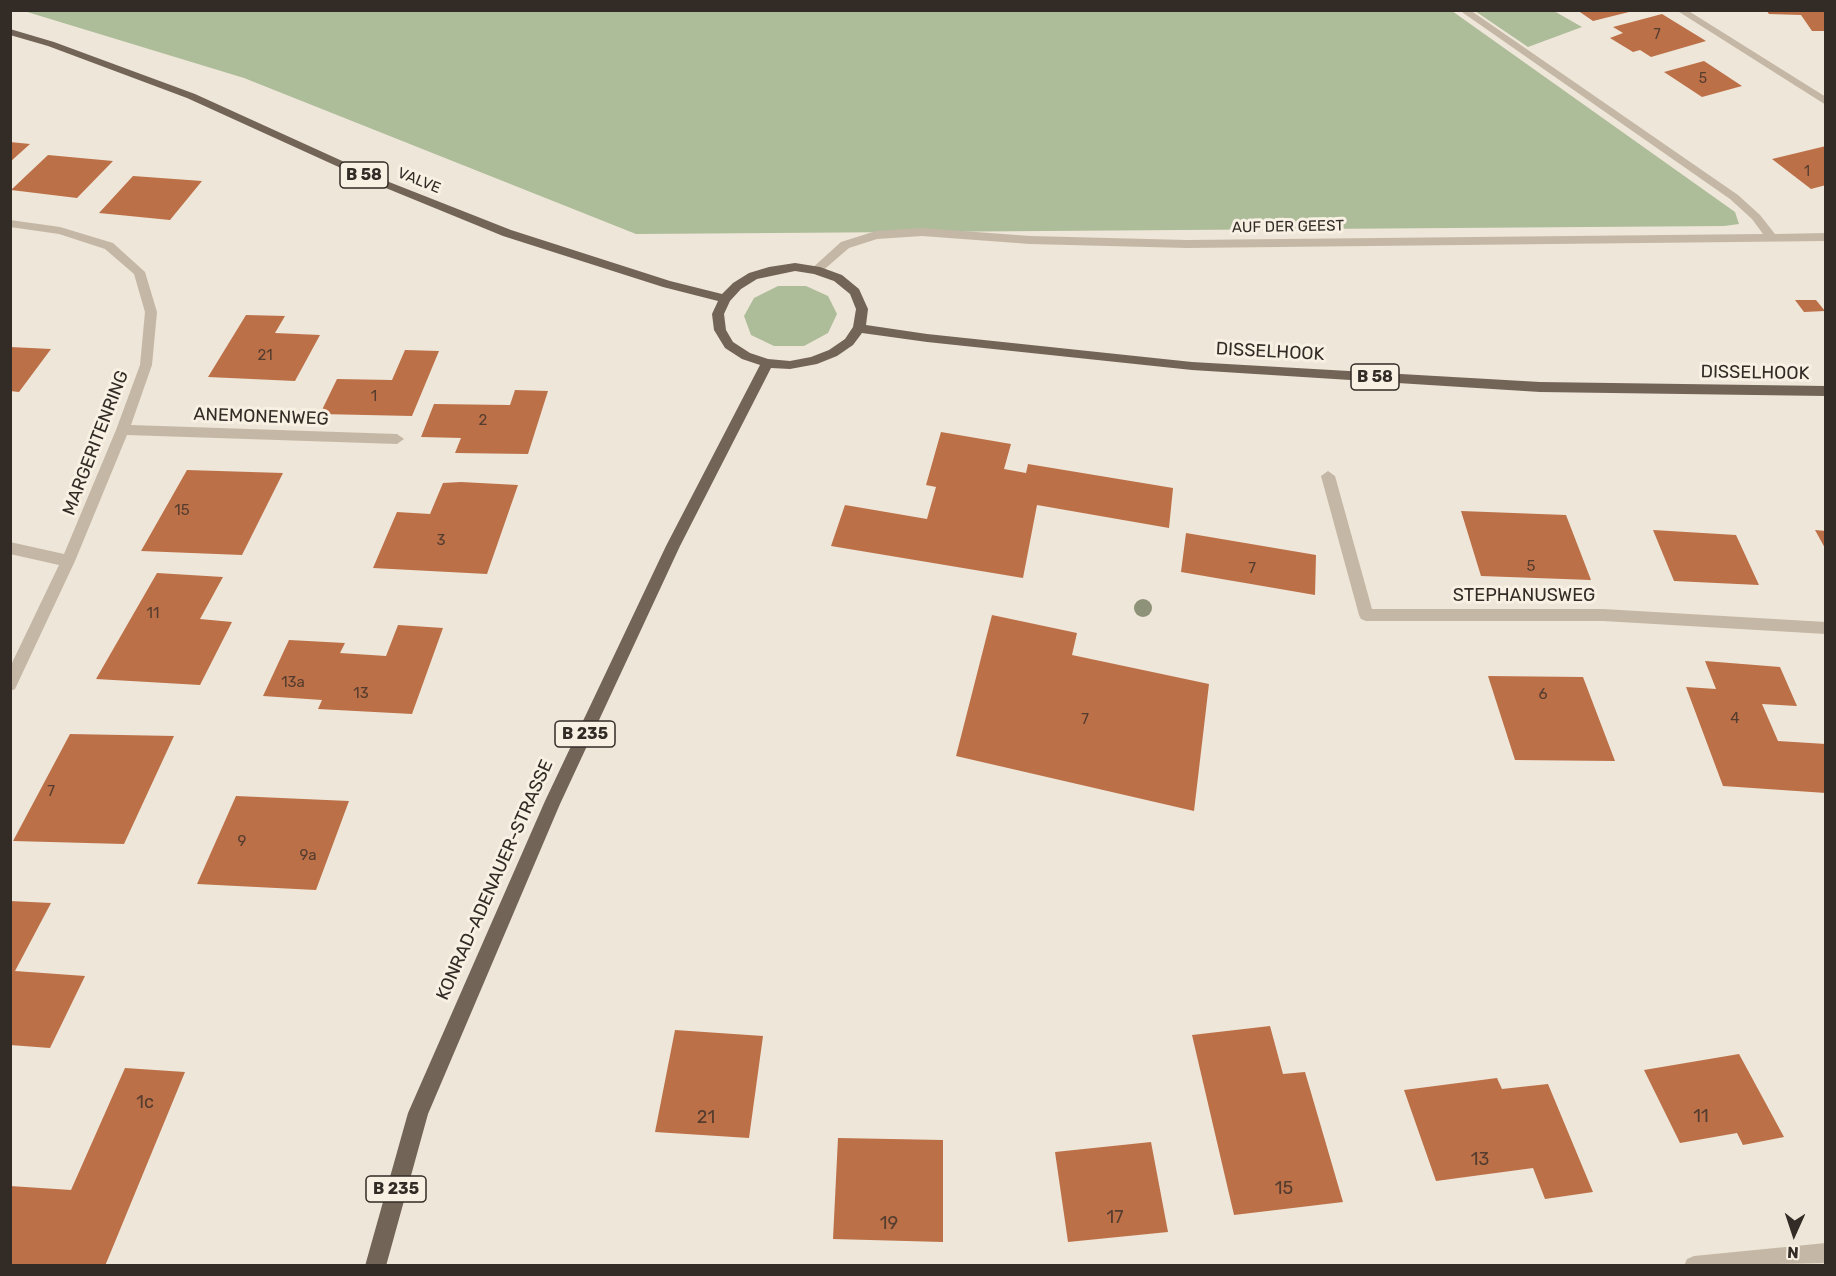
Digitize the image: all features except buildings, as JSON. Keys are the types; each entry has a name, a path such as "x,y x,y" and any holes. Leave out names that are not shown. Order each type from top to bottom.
{"main road":[{"name":"VALVE","path":"10,32 51,44 191,96 380,182 507,233 668,285 724,299"},
{"path":"795,267 816,270 838,278 855,292 862,309 859,328 849,342 833,353 813,361 790,365 767,363 746,356 729,345 720,330 718,314 724,299 736,286 753,276 773,270 795,267"},
{"name":"DISSELHOOK","path":"859,328 927,338 1192,366 1540,387 1826,391"},
{"name":"KONRAD-ADENAUER-STRASSE","path":"375,1266 418,1113 535,844 673,546 740,411 767,363"}],"street":[{"path":"1463,10 1734,197 1756,217 1772,238"},
{"path":"1680,10 1826,102"},
{"name":"MARGERITENRING","path":"10,223 60,231 110,246 139,272 151,312 146,364 123,430 68,561 10,684"},
{"name":"AUF DER GEEST","path":"816,270 845,245 876,235 922,232 1030,240 1187,244 1826,237"},
{"name":"ANEMONENWEG","path":"123,430 397,439"},
{"name":"STEPHANUSWEG","path":"1328,476 1366,615 1603,615 1826,628"},
{"path":"10,548 68,561"},
{"path":"1694,1266 1826,1253"}],"green space":[{"path":"24,11 1452,11 1735,212 1739,224 1724,226 636,234 244,78"},
{"path":"1475,11 1554,11 1582,27 1528,47"},
{"path":"778,286 806,286 828,296 837,314 828,333 804,346 774,346 751,335 744,316 754,298"}]}
